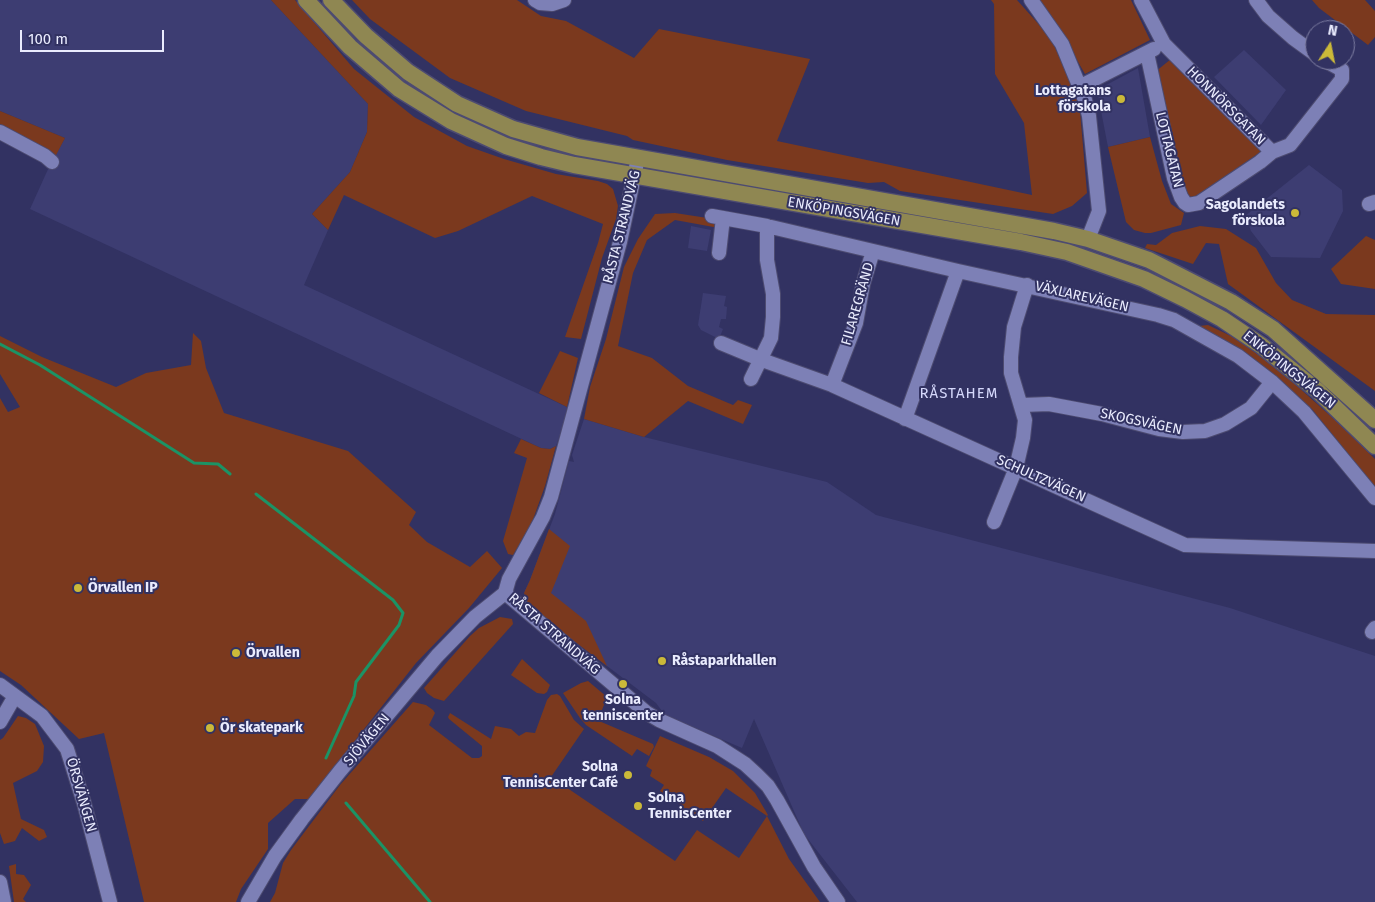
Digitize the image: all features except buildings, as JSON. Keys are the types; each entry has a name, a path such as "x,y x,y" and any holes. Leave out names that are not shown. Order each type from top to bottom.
{"main road":[{"name":"ENKÖPINGSVÄGEN","path":"306,0 350,47 399,89 451,121 506,146 541,157 634,176 1021,242 1067,252 1144,279 1185,298 1222,319 1262,346 1318,390 1375,446"},
{"name":"ENKÖPINGSVÄGEN","path":"331,0 384,54 434,90 492,121 529,134 577,147 1014,224 1088,239 1149,260 1232,302 1273,329 1375,420"},
{"path":"1067,252 1088,239 1098,262"}],"street":[{"path":"535,0 540,3 552,4 564,0"},
{"path":"1031,0 1062,44 1080,86 1089,116 1099,211 1088,239"},
{"name":"HONNÖRSGATAN","path":"1141,0 1164,44 1272,152 1290,145 1342,80 1342,70"},
{"path":"1256,0 1274,21 1305,47"},
{"path":"1080,86 1164,44"},
{"name":"LOTTAGATAN","path":"1147,53 1174,178 1185,203 1188,205 1199,203 1272,152"},
{"path":"0,132 46,156 52,162"},
{"name":"RÅSTA STRANDVÄG","path":"638,158 620,242 551,497 509,579 505,593 647,713 717,746 745,764 757,775 768,786 777,800 814,867 838,902"},
{"name":"VÄXLAREVÄGEN","path":"719,252 718,217 767,226 1174,320 1238,356 1272,382 1304,412 1375,498"},
{"path":"751,379 762,360 771,338 773,294 767,260 767,226"},
{"name":"FILAREGRÄND","path":"832,385 856,323 863,284 873,251"},
{"path":"905,419 958,270"},
{"path":"994,522 1016,468 1024,438 1025,420 1011,373 1011,357 1014,327 1027,285"},
{"name":"SCHULTZVÄGEN","path":"721,343 832,385 1185,545 1375,551"},
{"name":"SKOGSVÄGEN","path":"1022,405 1049,404 1102,414 1159,429 1183,432 1205,431 1225,424 1251,408 1272,382"},
{"name":"SJÖVÄGEN","path":"248,902 275,856 340,771 437,656 475,617 505,593"},
{"name":"ÖRSVÄNGEN","path":"0,685 42,716 67,749 84,803 110,902"},
{"path":"0,722 15,696"},
{"path":"0,882 4,902"}],"shaded area":[{"path":"0,0 271,0 368,104 367,132 350,172 312,214 328,230 304,285 567,407 556,446 550,449 541,448 30,209 49,167 65,138 0,111"},
{"path":"271,0 295,0 354,69 414,117 467,146 556,174 598,181 607,184 613,189 618,206 616,219 602,258 581,339 565,337 603,224 532,196 458,231 435,238 344,195 328,230 312,214 350,172 367,132 368,104"},
{"path":"352,0 517,0 541,16 566,21 634,58 659,29 810,59 777,141 1032,195 1024,123 995,74 994,4 991,0 1017,0 1050,37 1079,99 1087,193 1072,206 1053,214 900,191 884,182 868,183 727,160 633,140 627,136 526,111 450,78 370,19"},
{"path":"1038,0 1131,0 1150,40 1085,74 1052,17"},
{"path":"1312,0 1365,0 1375,11 1375,37 1368,45 1355,35 1355,20 1335,20"},
{"path":"1244,50 1286,90 1261,125 1214,77"},
{"path":"1171,59 1262,151 1193,198 1183,193 1155,72"},
{"name":"Lottagatans förskola","path":"1138,68 1150,137 1108,147 1097,90"},
{"path":"0,111 65,138 55,157 0,129"},
{"path":"1150,137 1162,181 1171,204 1184,213 1181,225 1145,233 1134,230 1126,222 1108,147"},
{"name":"Sagolandets förskola","path":"1309,165 1342,190 1343,211 1320,258 1271,257 1251,231 1245,216"},
{"path":"675,213 714,219 719,228 675,220 647,240 633,273 618,346 652,358 688,386 733,405 738,400 752,405 743,424 688,401 644,437 584,419 590,387 606,339 624,267 638,239 655,214"},
{"path":"691,226 711,230 707,251 688,248"},
{"path":"1200,226 1226,229 1256,248 1276,283 1292,300 1326,314 1375,315 1375,391 1228,284 1219,244 1206,243 1193,264 1145,248 1147,244 1156,245 1172,233"},
{"path":"1366,236 1375,240 1375,289 1341,284 1331,269"},
{"path":"703,293 726,296 724,306 727,307 726,319 721,319 719,327 723,329 719,339 701,330 698,325"},
{"path":"1208,325 1233,337 1276,367 1375,459 1375,488 1312,409 1249,355 1199,326"},
{"path":"193,333 201,341 206,368 224,413 348,451 416,512 409,525 427,542 470,567 487,551 502,568 469,608 416,663 309,799 295,799 268,823 268,849 241,889 236,902 144,902 104,733 79,739 21,685 0,671 0,398 8,412 20,407 0,374 0,336 42,357 116,387 146,373 191,365"},
{"path":"560,351 578,358 567,407 539,393"},
{"path":"584,419 644,437 827,482 876,515 1230,608 1375,656 1375,902 857,902 804,834 754,719 742,748 665,715 656,703 529,607 524,593 555,514 569,461 574,462 572,455"},
{"path":"521,439 541,448 550,449 556,446 545,486 531,525 513,555 508,554 503,541 527,458 514,453"},
{"path":"549,529 570,546 551,593 586,621 607,666 529,607 524,593"},
{"path":"500,617 512,619 513,624 444,701 434,698 427,693 424,688 470,636 479,628"},
{"path":"522,659 550,685 547,692 544,694 537,693 511,675"},
{"path":"588,681 607,697 599,721 653,744 654,747 649,756 637,749 632,756 586,725 580,718 563,693"},
{"path":"557,694 574,720 584,729 551,777 675,861 697,830 739,858 767,816 789,859 820,902 270,902 275,893 283,863 291,850 340,785 413,702 426,705 433,710 435,713 429,725 472,758 479,758 482,756 482,746 449,719 450,713 491,739 495,726 511,729 519,736 526,732 535,733 547,700 551,695"},
{"path":"18,716 26,718 35,724 44,746 43,762 37,771 13,783 21,819 44,830 47,837 39,841 22,828 15,841 4,844 0,833 0,740"},
{"path":"660,736 709,757 733,771 755,793 767,816 726,788 703,821 660,791 664,785 650,776 652,770 646,766"},
{"path":"16,864 16,874 24,875 31,885 23,899 26,902 14,902 9,866"}],"waterway":[{"path":"0,344 40,365 194,463 218,464 230,474"},
{"path":"256,494 393,600 403,613 399,625 356,682 354,696 326,758"},
{"path":"346,803 430,902"}],"place":[{"name":"Lottagatans förskola","path":"1121,99"},
{"name":"Sagolandets förskola","path":"1295,213"},
{"name":"Örvallen IP","path":"78,588"},
{"name":"Örvallen","path":"236,653"},
{"name":"Råstaparkhallen","path":"662,661"},
{"name":"Solna tenniscenter","path":"623,684"},
{"name":"Ör skatepark","path":"210,728"},
{"name":"Solna TennisCenter Café","path":"628,775"},
{"name":"Solna TennisCenter","path":"638,806"}],"district":[{"name":"RÅSTAHEM","path":"959,394"}]}
